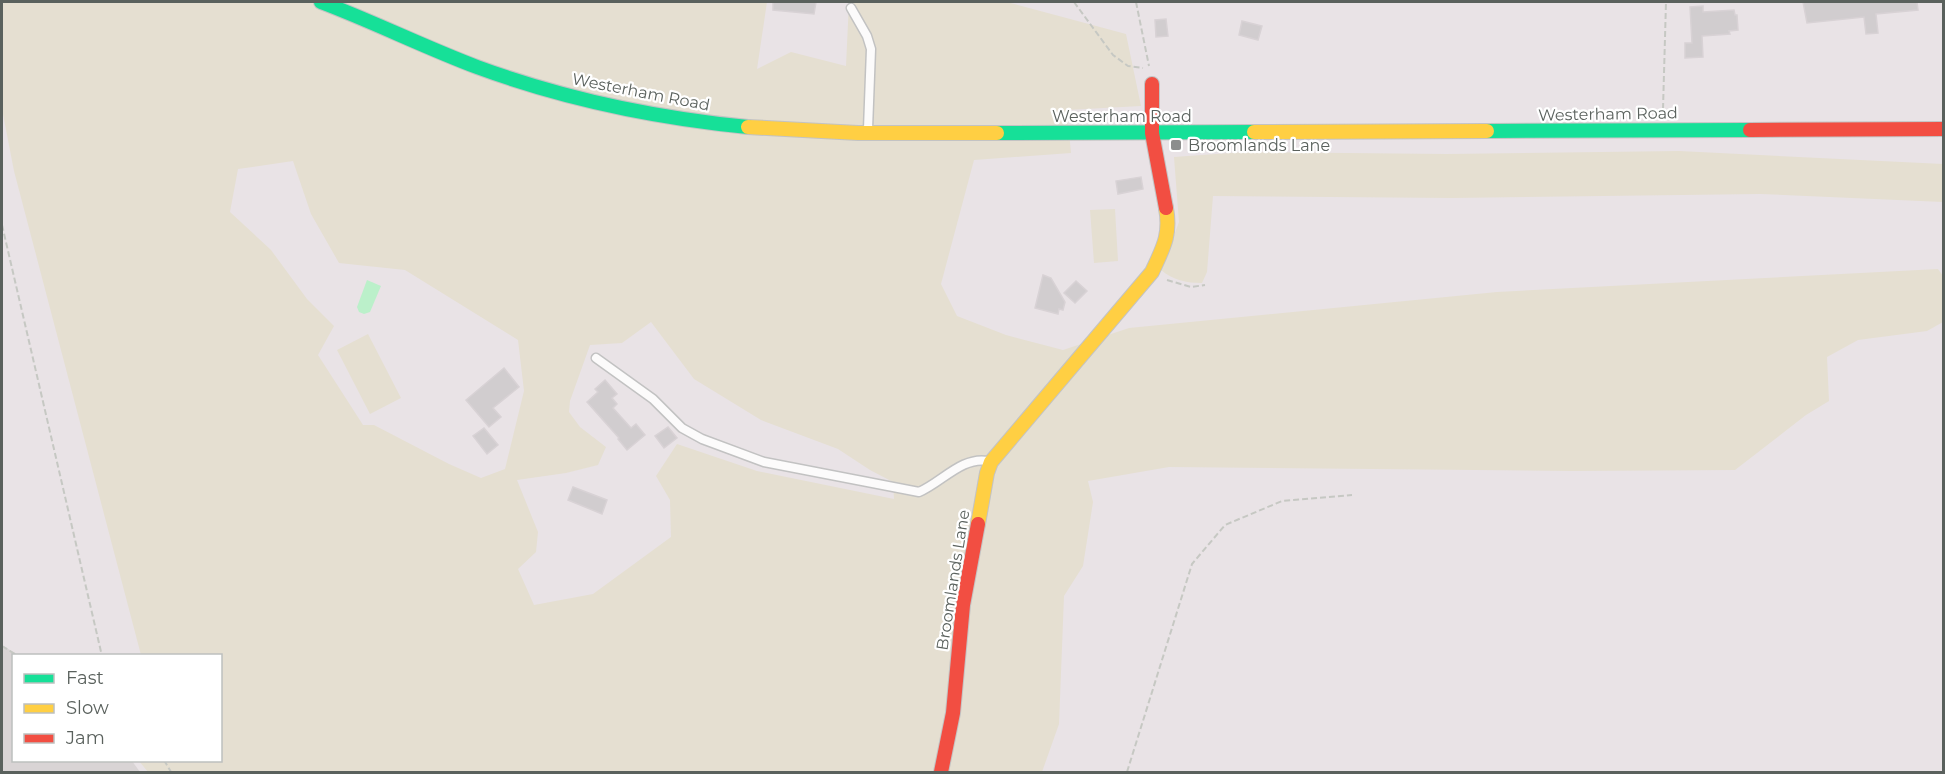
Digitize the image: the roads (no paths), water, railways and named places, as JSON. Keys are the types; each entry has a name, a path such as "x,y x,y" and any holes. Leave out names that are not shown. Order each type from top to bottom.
{"main road":[{"name":"Westerham Road","path":"321,2 479,68 533,85 590,100 679,118 738,126 867,133 1944,129"},
{"name":"Broomlands Lane","path":"941,772 953,713 963,605 987,473 991,462 1152,272 1166,243 1169,223 1152,133 1152,84"}],"lane":[{"path":"851,8 867,36 871,49 867,133"},
{"path":"596,358 653,399 682,428 702,439 764,462 919,492 964,465 985,460 991,462"}],"place":[{"name":"Broomlands Lane","path":"1176,145"}]}
